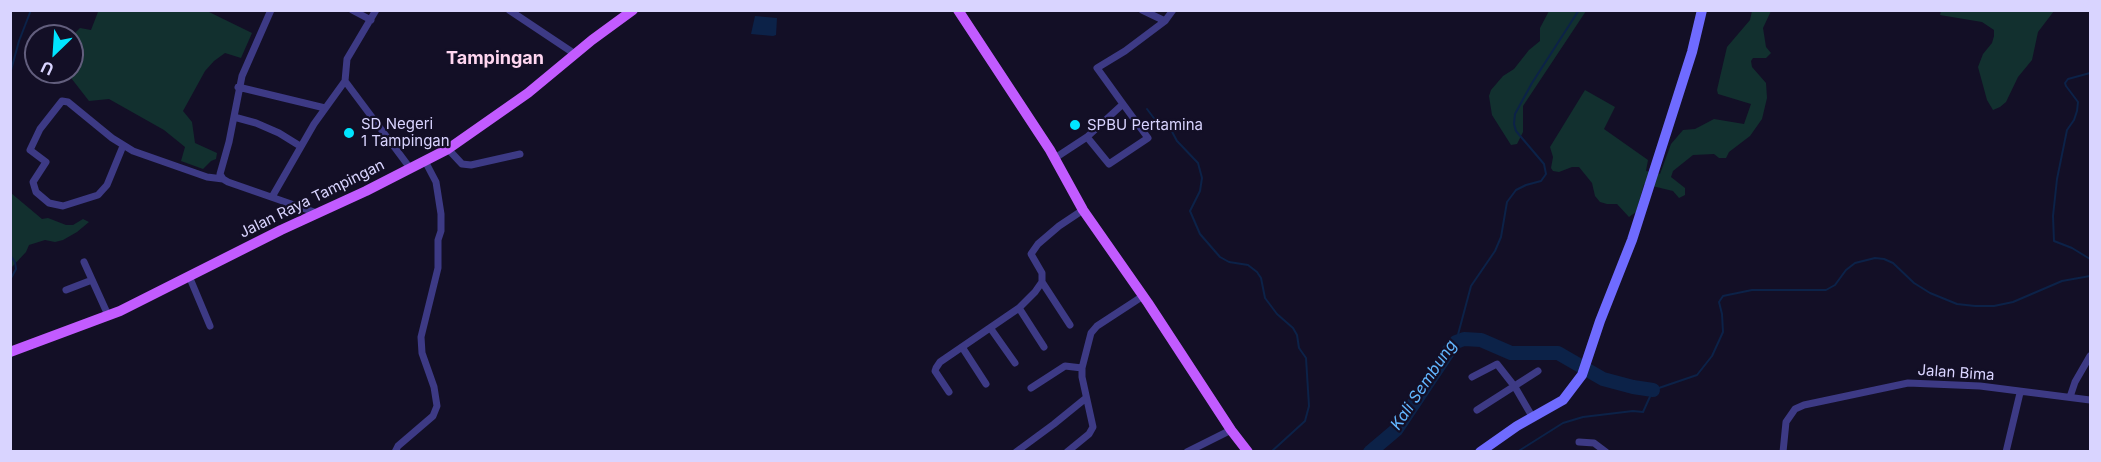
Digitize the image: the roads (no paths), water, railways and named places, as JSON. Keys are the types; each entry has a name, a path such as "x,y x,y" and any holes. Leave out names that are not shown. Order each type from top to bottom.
{"main road":[{"name":"Jalan Raya Tampingan","path":"10,352 156,294 448,149 528,93 633,10"},
{"path":"958,10 1055,158 1083,210 1247,451"},
{"path":"1480,452 1563,400 1582,375 1632,240 1692,52 1702,10"}],"street":[{"path":"223,179 220,174 234,117 238,87 250,52 271,10"},
{"path":"352,10 371,20"},
{"path":"272,197 300,146 324,108 345,81 347,59 376,10"},
{"path":"509,10 575,54"},
{"path":"1142,10 1165,21"},
{"path":"1087,137 1109,165 1148,138 1097,68 1125,51 1165,21 1173,10"},
{"path":"345,81 410,168"},
{"path":"238,87 324,108"},
{"path":"123,146 107,185 98,195 63,206 49,203 36,192 33,182 46,162 30,150 40,129 62,100 68,102 123,146 207,177 223,179 317,213"},
{"path":"1055,158 1087,137 1123,104"},
{"path":"234,117 264,126 300,146"},
{"path":"448,149 462,164 471,165 520,154"},
{"path":"395,452 398,446 433,416 437,406 434,387 422,353 421,338 438,268 441,214 436,182 425,161"},
{"path":"1070,325 1042,282 1042,273 1031,254 1038,244 1059,226 1083,210"},
{"path":"84,262 108,315"},
{"path":"189,276 210,326"},
{"path":"66,290 92,280"},
{"path":"949,392 935,371 940,362 1019,308 1042,282"},
{"path":"1067,452 1093,428 1082,368 1091,333 1097,326 1143,296"},
{"path":"1019,308 1044,347"},
{"path":"991,329 1015,363"},
{"path":"962,347 986,384"},
{"path":"2070,397 2075,382 2091,356"},
{"path":"1472,377 1497,364 1515,387 1533,418"},
{"path":"1031,388 1065,366 1082,368"},
{"path":"1477,410 1538,371"},
{"name":"Jalan Bima","path":"1783,452 1786,422 1795,409 1804,405 1908,383 1980,386 2020,393 2091,400"},
{"path":"2006,452 2020,393"},
{"path":"1016,452 1086,398"},
{"path":"1187,452 1231,430"},
{"path":"1580,442 1594,443 1606,452"}],"water":[{"path":"755,16 777,18 776,35 751,34"}],"waterway":[{"path":"10,74 31,10"},
{"name":"Kali Sembung","path":"1456,342 1471,286 1495,251 1501,237 1507,202 1516,190 1541,181 1546,174 1544,164 1516,131 1515,114 1579,10"},
{"path":"2090,73 2068,79 2065,83 2078,102 2074,120 2067,130 2057,179 2053,216 2054,241 2090,259"},
{"path":"1147,109 1156,121 1170,128 1177,141 1198,163 1202,178 1200,191 1190,211 1200,234 1220,257 1229,262 1248,265 1257,272 1261,278 1265,298 1277,314 1293,328 1297,335 1299,348 1306,358 1309,406 1305,421 1271,452"},
{"path":"10,255 15,262 16,269 10,280"},
{"path":"1517,452 1563,423 1583,417 1633,411 1643,412 1653,390 1697,375 1712,356 1723,332 1719,302 1723,296 1752,290 1826,290 1835,285 1846,270 1855,263 1875,258 1893,263 1914,283 1930,293 1957,304 1975,306 1994,306 2013,302 2062,281 2090,276"},
{"path":"1370,452 1396,430 1450,349 1456,342 1464,339 1481,340 1511,353 1558,353 1603,379 1653,390"}],"place":[{"name":"SPBU Pertamina","path":"1075,125"},
{"name":"SD Negeri 1 Tampingan","path":"349,133"}],"district":[{"name":"Tampingan","path":"495,59"}]}
